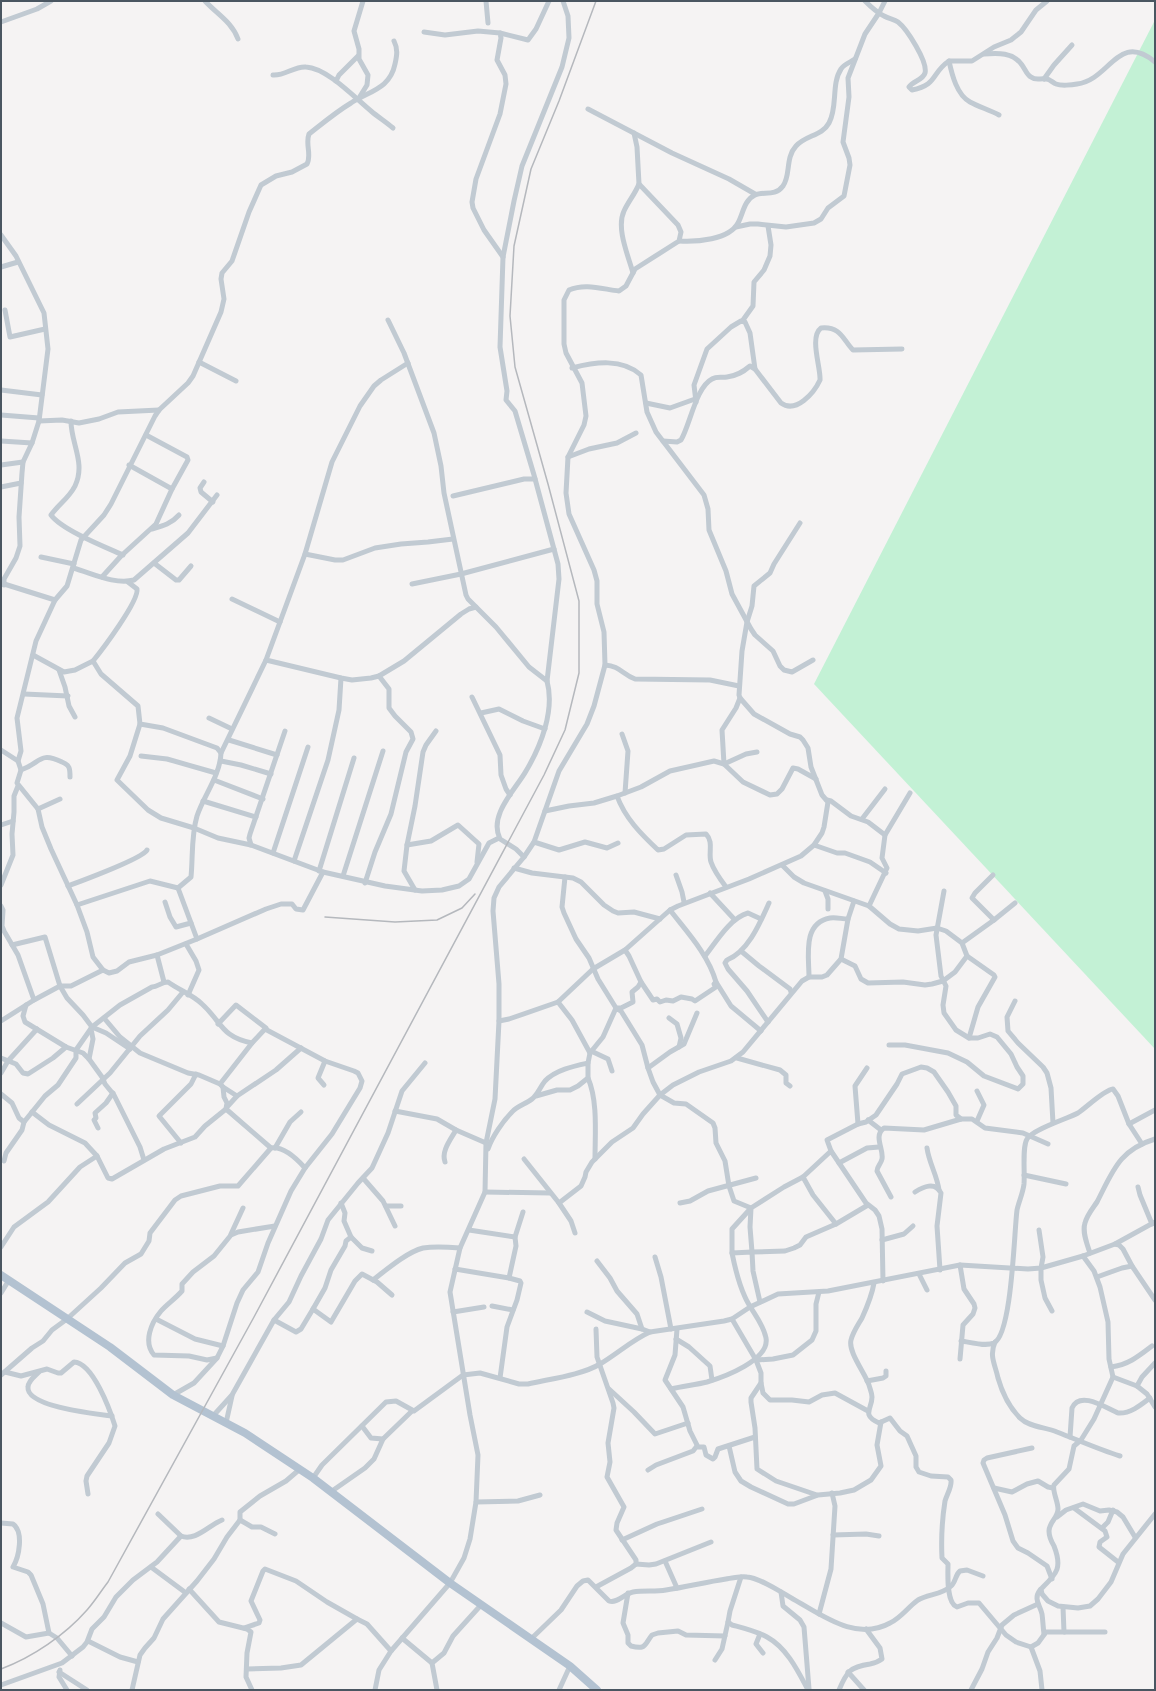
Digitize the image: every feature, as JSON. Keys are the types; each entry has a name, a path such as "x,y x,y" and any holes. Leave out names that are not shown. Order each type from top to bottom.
{"main road":[{"path":"1,1275 110,1347 173,1395 245,1433 332,1491 450,1583 570,1666 597,1690"}],"street":[{"path":"1,22 37,9 52,1"},
{"path":"205,1 226,19 236,33 238,39"},
{"path":"358,99 367,85 368,75 358,56 359,48 354,31 364,1"},
{"path":"486,1 488,23"},
{"path":"424,32 445,35 478,31 500,33 528,40 536,29 549,1"},
{"path":"499,838 498,822 502,806 526,771 545,729 550,710 550,695 547,681 559,579 558,564 535,479 514,411 506,400 507,390 500,347 503,257 522,166 562,66 569,38 568,16 563,1"},
{"path":"865,1 880,13 895,20 903,27 914,44 924,63 925,74 909,87 912,90 930,84 941,69 949,62 969,61 1016,37 1036,10 1047,1"},
{"path":"375,1690 380,1670 391,1651 450,1583 460,1567 467,1548 476,1502 478,1455 463,1375 450,1292 460,1248 484,1192 486,1143 495,1099 499,1021 499,984 493,904 499,887 524,857 534,842 559,771 587,724 594,706 605,665 604,632 597,604 597,581 594,570 569,514 567,503 566,493 568,457 584,425 586,416 582,383 572,368 564,344 564,300 569,290 578,287 591,287 619,291 626,286 633,272 641,264 679,241 702,241 716,238 736,227 750,224 786,227 818,222 828,208 844,196 850,165 843,142 849,103 848,78 865,34 880,13 885,1"},
{"path":"500,33 501,38 497,60 505,75 506,84 500,114 476,179 472,202 473,208 484,230 503,257"},
{"path":"21,770 18,761 21,750 17,718 39,633 55,600 67,586 74,566 78,547 83,537 104,515 111,504 129,465 159,410 191,380 224,304 221,275 232,261 249,212 262,185 276,176 292,172 307,164 309,156 307,141 309,134 358,99 372,93 389,80 398,54 394,40"},
{"path":"1044,79 1072,45"},
{"path":"983,54 1012,55 1031,77 1036,80 1044,79 1059,85 1078,84 1100,73 1120,55 1133,51 1143,53 1155,62"},
{"path":"336,80 358,56"},
{"path":"588,109 672,153 729,178 755,194 770,193 781,188 786,180 789,156 793,150 807,138 821,133 826,129 832,118 836,84 840,69 856,58"},
{"path":"949,62 953,77 963,96 969,102 999,115"},
{"path":"273,75 283,75 306,67 312,68 336,80 393,128"},
{"path":"633,272 621,230 621,222 623,213 640,184 637,146 634,133"},
{"path":"640,184 678,225 681,232 679,241"},
{"path":"736,227 745,205 755,194"},
{"path":"695,400 694,385 707,350 731,327 743,320 753,306 754,282 764,270 770,256 771,245 768,226"},
{"path":"1,234 16,256 44,313 48,356 39,420 32,442 23,462 19,517 20,546 16,558 2,584 55,600"},
{"path":"1,267 18,262"},
{"path":"5,310 10,337 45,329"},
{"path":"388,320 408,363 434,433 453,539 468,599 469,609"},
{"path":"743,320 748,328 754,369"},
{"path":"663,441 677,442 681,440 695,400 708,381 739,374 750,366 785,406 790,407 802,402 820,380 816,335 817,331 821,328 833,330 842,334 853,350 902,349"},
{"path":"199,362 236,381"},
{"path":"572,368 598,362 615,364 634,369 643,378 650,421 663,441 704,495 708,509 710,530 726,571 732,594 747,622 755,635 773,651 778,663 784,670 792,672 813,660"},
{"path":"178,888 191,877 194,828 203,801 214,780 221,761 221,754 229,740 232,729 266,660 306,554 332,462 360,406 374,386 408,363"},
{"path":"1,390 42,395"},
{"path":"646,403 670,408 695,400"},
{"path":"1,415 79,423 118,412 159,410"},
{"path":"71,421 71,430 80,472 75,486 69,496 51,515 56,521 83,537 94,540 123,555"},
{"path":"568,457 589,449 617,443 636,432"},
{"path":"102,577 156,524 172,489 187,462 187,457 146,435"},
{"path":"1,441 32,442"},
{"path":"1,465 23,462"},
{"path":"129,465 172,489"},
{"path":"454,496 524,479 535,479"},
{"path":"204,482 201,487 201,492 213,502"},
{"path":"1,487 21,483"},
{"path":"128,582 137,578 188,533 199,517 218,495"},
{"path":"152,529 166,525 179,516"},
{"path":"724,764 722,730 736,708 740,698 742,650 747,622 752,606 754,586 770,573 774,564 800,523"},
{"path":"306,554 335,560 343,560 376,548 453,539"},
{"path":"412,584 461,574 554,549"},
{"path":"33,655 64,672 70,672 93,661 137,596 136,589 128,582 102,577 74,566 41,557"},
{"path":"154,563 176,580 179,580 191,566"},
{"path":"232,599 280,622"},
{"path":"468,599 496,627 529,667 547,681"},
{"path":"266,660 352,680 379,676 404,661 469,609 476,607"},
{"path":"93,661 101,674 138,706 140,724 130,756 117,781 148,810 161,818 194,828 218,838 251,845 321,871 365,883 422,891 442,890 459,886 468,879 489,843 499,838"},
{"path":"605,665 618,667 629,677 635,679 710,680 740,686"},
{"path":"59,670 68,696 69,706 75,717"},
{"path":"365,883 375,852 391,814 406,752 413,738 411,732 389,708 389,689 379,676"},
{"path":"294,861 328,760 339,710 341,678"},
{"path":"24,694 68,696"},
{"path":"472,697 500,755 501,775 510,795"},
{"path":"499,1021 509,1020 558,1002 593,969 625,950 660,918 684,902 782,866 801,856 814,845 824,827 828,804 821,792 809,761 808,748 802,739 754,714 740,698"},
{"path":"481,714 499,709 523,721 545,729"},
{"path":"209,718 232,729"},
{"path":"140,724 169,730 217,748 221,754"},
{"path":"251,845 249,838 285,731"},
{"path":"415,890 404,871 407,845 415,806 423,752 436,731"},
{"path":"622,734 628,751 625,793"},
{"path":"229,740 277,755"},
{"path":"273,853 308,747"},
{"path":"1,750 18,761"},
{"path":"342,876 383,751"},
{"path":"724,764 746,754 757,752"},
{"path":"141,756 167,759 216,774"},
{"path":"1,885 13,854 12,834 14,796 18,786 17,780 21,770 44,757 51,757 67,765 70,771 70,777"},
{"path":"18,786 38,809 49,844 77,905 87,932 90,950 93,957 103,970 109,973 117,970 129,962 157,955 186,944 256,913 281,904 292,904 296,909 303,910 321,871 354,758"},
{"path":"221,761 271,774"},
{"path":"545,811 617,796 640,787 670,771 714,761 724,764 743,782 770,795 777,794 782,789 792,768 798,769 816,779"},
{"path":"214,780 262,799"},
{"path":"862,819 885,789"},
{"path":"869,906 886,873 887,866 882,858 885,835 910,793"},
{"path":"617,796 624,813 636,828 658,850 664,849 686,835 706,834 710,839 711,864 726,887"},
{"path":"38,809 60,799"},
{"path":"827,800 831,801 851,816 862,819 885,835"},
{"path":"203,801 256,817"},
{"path":"1,825 13,821"},
{"path":"407,845 431,841 458,825 479,844 476,863"},
{"path":"499,838 516,849 524,857"},
{"path":"534,842 559,850 585,842 607,848 618,844"},
{"path":"814,845 837,853 845,853 870,862 886,873"},
{"path":"68,886 141,856 147,850"},
{"path":"782,866 798,879 854,901 864,903 890,924 899,929 922,931 937,928 946,932 962,943 967,956 995,977 978,1006 969,1038"},
{"path":"514,868 532,873 573,878 581,882 604,905 613,911 618,913 634,912 660,918"},
{"path":"676,875 682,890 684,902"},
{"path":"993,875 972,898 994,920"},
{"path":"565,877 562,908 576,940 589,958 604,990 616,1008 621,1011 642,1045 653,1082 660,1095 674,1103 686,1104 712,1123 715,1128 716,1143 725,1161 729,1186 734,1202 751,1208"},
{"path":"77,905 150,881 178,888"},
{"path":"178,888 197,939"},
{"path":"825,890 828,901 828,909"},
{"path":"889,1045 905,1045 948,1053 967,1062 986,1077 1018,1089 1024,1082 1023,1076 1011,1054 998,1037 990,1034 978,1038 969,1038 956,1030 942,1009 946,986 941,976 937,945 937,928 944,891"},
{"path":"710,893 735,920"},
{"path":"559,1203 578,1189 584,1181 589,1165 612,1142 632,1128 660,1095 673,1085 699,1072 731,1062 737,1058 761,1032 791,992 802,981 809,977 822,977 827,974 841,959 848,919 854,901"},
{"path":"165,902 170,917 176,927 191,923"},
{"path":"768,1022 747,992 725,965 726,960 735,957 751,937 769,903"},
{"path":"962,943 1015,903"},
{"path":"1,906 3,910 2,926 18,955 34,1000"},
{"path":"670,910 705,956 716,982 731,1006 761,1032"},
{"path":"705,956 735,920 748,913 761,919"},
{"path":"809,977 809,942 814,928 829,918 848,919"},
{"path":"12,945 45,937 60,986 67,998 92,1028 106,1033 130,1048 222,1086 237,1096"},
{"path":"76,1104 102,1081 130,1048 185,993 199,970 196,961 186,944"},
{"path":"625,950 641,982 654,1000 657,999 660,1002 666,1000 673,1001 681,997 695,1001 716,987 714,984 716,982"},
{"path":"741,951 790,989 791,992"},
{"path":"157,955 164,982"},
{"path":"841,959 855,966 861,980 868,983 903,982 925,985 943,981 955,972 967,956"},
{"path":"2,1018 60,986 71,986 103,970"},
{"path":"4,1161 6,1153 22,1130 24,1122 45,1096 58,1085 76,1058 76,1050 92,1028 124,1002 133,999 148,989 156,987 164,982 168,982 202,1003 218,1024 230,1035 236,1039 252,1043"},
{"path":"616,1008 621,1008 633,1002 632,992 641,982"},
{"path":"1015,1001 1007,1017 1008,1031 1018,1043 1043,1066 1047,1073 1051,1088 1053,1123"},
{"path":"558,1002 572,1020 590,1052 608,1059 612,1071"},
{"path":"26,1005 24,1019 28,1024 66,1047 85,1054 89,1059 102,1077 102,1081 113,1094 140,1146 144,1160"},
{"path":"218,1024 236,1005 266,1028"},
{"path":"595,1159 594,1100 592,1086 588,1078 588,1063 590,1052 603,1037 616,1008"},
{"path":"648,1068 684,1044 697,1013"},
{"path":"104,1018 130,1048"},
{"path":"669,1018 677,1024 681,1038 679,1047"},
{"path":"89,1059 93,1039 92,1028"},
{"path":"1,1072 8,1061 37,1029"},
{"path":"173,1395 194,1383 217,1358 224,1346 237,1303 243,1290 258,1272 275,1226 291,1191 305,1168 332,1134 354,1098 362,1081 358,1073 325,1060 265,1029 252,1043 222,1086 227,1108 273,1148 280,1149 291,1155 305,1168"},
{"path":"1,1058 16,1064 23,1073 28,1074 53,1058 66,1047"},
{"path":"32,1112 49,1124 85,1143 97,1156 110,1179 164,1149 195,1137 205,1126 227,1108 237,1096 276,1070 301,1048"},
{"path":"737,1058 780,1070 786,1074 786,1083 790,1086"},
{"path":"324,1085 318,1078 325,1060"},
{"path":"213,1416 232,1395 274,1320 289,1302 321,1239 328,1220 372,1168 379,1156 405,1087 425,1063"},
{"path":"485,1155 491,1141 511,1112 526,1104 536,1096 545,1081 562,1070 588,1063"},
{"path":"883,1281 882,1240 879,1216 876,1210 868,1205 830,1151 828,1140 868,1120 878,1112 902,1074 921,1067 927,1068 938,1076 956,1106 956,1115 961,1119"},
{"path":"858,1124 855,1086 867,1068"},
{"path":"181,1142 158,1116 190,1084 196,1074"},
{"path":"536,1096 556,1090 570,1090 588,1078"},
{"path":"1120,1456 1079,1442 1046,1428 1025,1422 1016,1413 1001,1390 993,1364 992,1354 994,1342 1000,1336 1005,1322 1011,1289 1011,1268 1018,1209 1024,1186 1025,1145 1029,1136 1080,1111 1106,1092 1113,1089 1118,1096 1129,1124 1142,1144"},
{"path":"977,1091 984,1105 977,1121"},
{"path":"1,1094 12,1103 19,1118 24,1122"},
{"path":"98,1128 94,1120 96,1118 95,1113 113,1094"},
{"path":"1129,1124 1155,1110"},
{"path":"395,1111 438,1119 456,1130 486,1143"},
{"path":"3,1374 32,1348 43,1341 52,1330 67,1319 104,1285 125,1263 145,1250 149,1241 150,1233 175,1200 181,1196 220,1186 238,1186 273,1148 290,1122 301,1112"},
{"path":"882,1130 888,1128 924,1130 961,1119 972,1119 977,1121 985,1128 1022,1133 1048,1144"},
{"path":"868,1120 882,1130"},
{"path":"445,1162 445,1151 456,1130"},
{"path":"882,1130 880,1134 879,1147 882,1160 877,1171 891,1196"},
{"path":"1090,1253 1084,1231 1086,1220 1118,1163 1132,1149 1155,1139"},
{"path":"839,1163 867,1148 879,1147"},
{"path":"927,1148 930,1162 937,1177 941,1197 937,1226 940,1270"},
{"path":"671,1389 728,1375 756,1360 764,1350 766,1341 760,1321 745,1297 732,1253 732,1229 751,1208 803,1177 830,1151"},
{"path":"1,1247 14,1227 48,1202 80,1167 97,1156"},
{"path":"524,1159 559,1203 571,1221 575,1233"},
{"path":"1024,1175 1066,1184"},
{"path":"803,1177 813,1195 836,1224"},
{"path":"363,1178 379,1195 395,1226"},
{"path":"680,1203 690,1201 708,1191 756,1178"},
{"path":"915,1192 929,1186 935,1186 939,1190"},
{"path":"332,1491 365,1468 374,1459 383,1439 412,1411 419,1409 463,1375 480,1373 519,1384 528,1384 589,1369 600,1364 640,1336 650,1332 724,1322 750,1307 778,1294 819,1292 874,1283 960,1265 1028,1270 1041,1268 1083,1256 1115,1244 1154,1223 1140,1195 1138,1186"},
{"path":"484,1192 550,1193"},
{"path":"341,1203 345,1213 344,1221 351,1237 362,1248 372,1251"},
{"path":"732,1253 785,1251 794,1248 800,1245 806,1237 836,1224 868,1205"},
{"path":"386,1206 401,1206"},
{"path":"217,1358 207,1360 190,1356 154,1355 148,1342 148,1337 149,1332 161,1311 171,1304 182,1291 182,1284 193,1272 214,1256 231,1235 243,1208"},
{"path":"751,1208 750,1227 752,1271 760,1302"},
{"path":"509,1278 516,1246 515,1237 523,1212"},
{"path":"231,1235 238,1232 275,1226"},
{"path":"882,1240 904,1234 913,1226"},
{"path":"469,1230 515,1237"},
{"path":"1039,1230 1043,1257 1041,1268 1045,1298 1052,1311"},
{"path":"274,1320 296,1332 302,1329 326,1284 331,1270 345,1246 346,1241 351,1237"},
{"path":"1115,1244 1119,1245 1123,1249 1132,1266 1155,1300"},
{"path":"373,1280 403,1259 421,1249 433,1247 460,1248"},
{"path":"1057,1517 1058,1509 1053,1488 1057,1481 1069,1469 1074,1446 1079,1442 1094,1419 1100,1404 1107,1394 1113,1377 1109,1359 1108,1322 1097,1277 1083,1256"},
{"path":"655,1257 661,1277 671,1329"},
{"path":"597,1261 617,1291 637,1314 642,1329"},
{"path":"960,1265 964,1289 969,1299 974,1303 975,1308 973,1314 963,1325 960,1359"},
{"path":"1097,1277 1132,1266"},
{"path":"455,1269 509,1278 521,1282 505,1336 500,1378"},
{"path":"313,1309 331,1322 359,1277 364,1274 392,1295"},
{"path":"918,1274 927,1290"},
{"path":"1,1294 9,1280"},
{"path":"868,1411 872,1399 867,1381 851,1350 850,1341 868,1304 874,1283"},
{"path":"756,1360 773,1359 793,1355 812,1340 816,1331 816,1304 819,1292"},
{"path":"492,1306 513,1310"},
{"path":"453,1312 484,1307"},
{"path":"587,1312 604,1321 650,1332"},
{"path":"732,1318 756,1360 761,1373 763,1393 770,1400 809,1402 822,1395 835,1393 868,1411 874,1420 881,1422 890,1418 907,1436 914,1450 916,1467 919,1472 936,1477 948,1477 951,1480 951,1486 946,1499 941,1536 942,1558 948,1564 948,1588 954,1606 979,1603 1000,1629 1016,1642 1031,1647 1040,1671 1042,1690"},
{"path":"156,1319 194,1339 224,1346"},
{"path":"596,1329 597,1357 614,1408 608,1443 610,1462 607,1477 623,1504 623,1511 618,1520 616,1530 635,1558 636,1564"},
{"path":"677,1329 674,1355 666,1382 683,1407 698,1446"},
{"path":"676,1340 687,1345 710,1366 712,1380"},
{"path":"961,1341 982,1344 994,1342"},
{"path":"1111,1367 1124,1365 1134,1360 1152,1346"},
{"path":"3,1374 21,1376 47,1369 58,1374 74,1362 79,1362 96,1382 112,1416 115,1426 109,1443 87,1476 86,1481 88,1494"},
{"path":"1137,1386 1142,1377 1155,1363"},
{"path":"867,1381 884,1378 886,1376 886,1371"},
{"path":"39,1372 29,1382 27,1388 30,1394 64,1408 79,1412 112,1416"},
{"path":"1113,1377 1137,1386 1150,1398 1155,1406"},
{"path":"761,1383 751,1398 756,1466 760,1472 789,1487 818,1495"},
{"path":"607,1387 655,1434 688,1423"},
{"path":"226,1423 232,1395"},
{"path":"1070,1437 1072,1408 1074,1404 1078,1402 1088,1400 1122,1414 1139,1406 1150,1398"},
{"path":"313,1478 322,1464 386,1402 390,1401 402,1403 412,1411"},
{"path":"729,1446 738,1477 751,1487 788,1504 794,1504 818,1495 854,1490 871,1480 879,1470 881,1462 877,1445 881,1422"},
{"path":"362,1426 371,1438 383,1439"},
{"path":"698,1446 704,1447 707,1456 712,1459 715,1458 718,1449 755,1437"},
{"path":"648,1470 656,1465 693,1451 698,1446"},
{"path":"1032,1448 984,1460 984,1467 994,1488 1016,1546 1047,1566 1052,1579"},
{"path":"132,1690 140,1655 154,1638 163,1619 214,1559 227,1537 240,1520 240,1512 260,1496 286,1481 300,1469"},
{"path":"994,1488 1012,1492 1027,1484 1038,1481 1048,1487 1053,1488"},
{"path":"819,1614 831,1569 835,1506 832,1493"},
{"path":"476,1502 518,1501 540,1496"},
{"path":"1031,1647 1041,1641 1044,1634 1042,1614 1037,1596 1040,1590 1052,1579 1056,1572 1058,1561 1048,1533 1049,1528 1057,1517 1068,1509 1083,1504 1100,1511 1113,1510 1123,1517 1135,1537"},
{"path":"1074,1508 1092,1523 1102,1528 1108,1535 1100,1542 1100,1547 1118,1562"},
{"path":"622,1540 657,1524 702,1509"},
{"path":"1102,1528 1108,1522 1113,1510"},
{"path":"158,1514 181,1536 187,1537 196,1535 212,1524 222,1520"},
{"path":"1040,1590 1048,1601 1063,1608 1085,1608 1094,1604 1114,1577 1118,1562 1135,1537 1155,1514"},
{"path":"240,1520 252,1526 262,1527 275,1534"},
{"path":"1,1523 13,1524 19,1531 20,1552 13,1566 28,1572 31,1575 43,1604 49,1634"},
{"path":"833,1534 866,1534 879,1536"},
{"path":"1,1685 62,1663 72,1656 88,1642 92,1629 104,1617 116,1597 133,1580 152,1567 181,1536"},
{"path":"596,1587 636,1564 649,1565 665,1561 711,1542"},
{"path":"665,1561 677,1588"},
{"path":"152,1567 187,1591 219,1622 249,1630 251,1635 247,1653 246,1677 252,1690"},
{"path":"244,1628 259,1623 260,1620 251,1601 262,1571 265,1569 296,1581 367,1624 391,1651"},
{"path":"531,1639 561,1610 577,1586 583,1581 588,1580 612,1602 628,1593 665,1590 741,1577 752,1578 781,1592 844,1627 866,1629 890,1624 920,1599 948,1588 954,1584 956,1574 960,1571 967,1570 983,1576"},
{"path":"715,1660 722,1649 726,1636 730,1611 741,1577"},
{"path":"781,1592 783,1606 800,1620 804,1627 809,1690"},
{"path":"628,1593 623,1623 628,1635 628,1643 631,1646 643,1647 647,1644 652,1635 662,1632 678,1631 686,1635 726,1636"},
{"path":"971,1690 1000,1629 1014,1615 1038,1604"},
{"path":"432,1663 444,1653 453,1636 481,1605"},
{"path":"1063,1608 1064,1632"},
{"path":"247,1669 286,1668 301,1665 357,1619"},
{"path":"728,1622 760,1634 771,1640 784,1652 809,1690"},
{"path":"1,1623 26,1637 49,1634 57,1638 72,1656"},
{"path":"839,1690 848,1672 854,1668 875,1663 882,1659 880,1648 866,1629"},
{"path":"1044,1634 1049,1632 1105,1632"},
{"path":"760,1634 756,1644 763,1653"},
{"path":"402,1638 432,1663 437,1690"},
{"path":"88,1642 120,1657 138,1662"},
{"path":"62,1663 59,1672 60,1679 67,1690"},
{"path":"560,1690 570,1666"},
{"path":"59,1672 87,1690"},
{"path":"848,1672 864,1690"}],"green space":[{"path":"1155,20 1155,1049 814,684"}],"railway":[{"path":"1,1669 36,1652 69,1628 93,1603 108,1582 254,1317 544,775 565,730 579,673 579,601 515,367 510,316 514,246 531,169 559,101 596,1"},
{"path":"325,917 395,922 437,920 462,908 475,894"}]}
